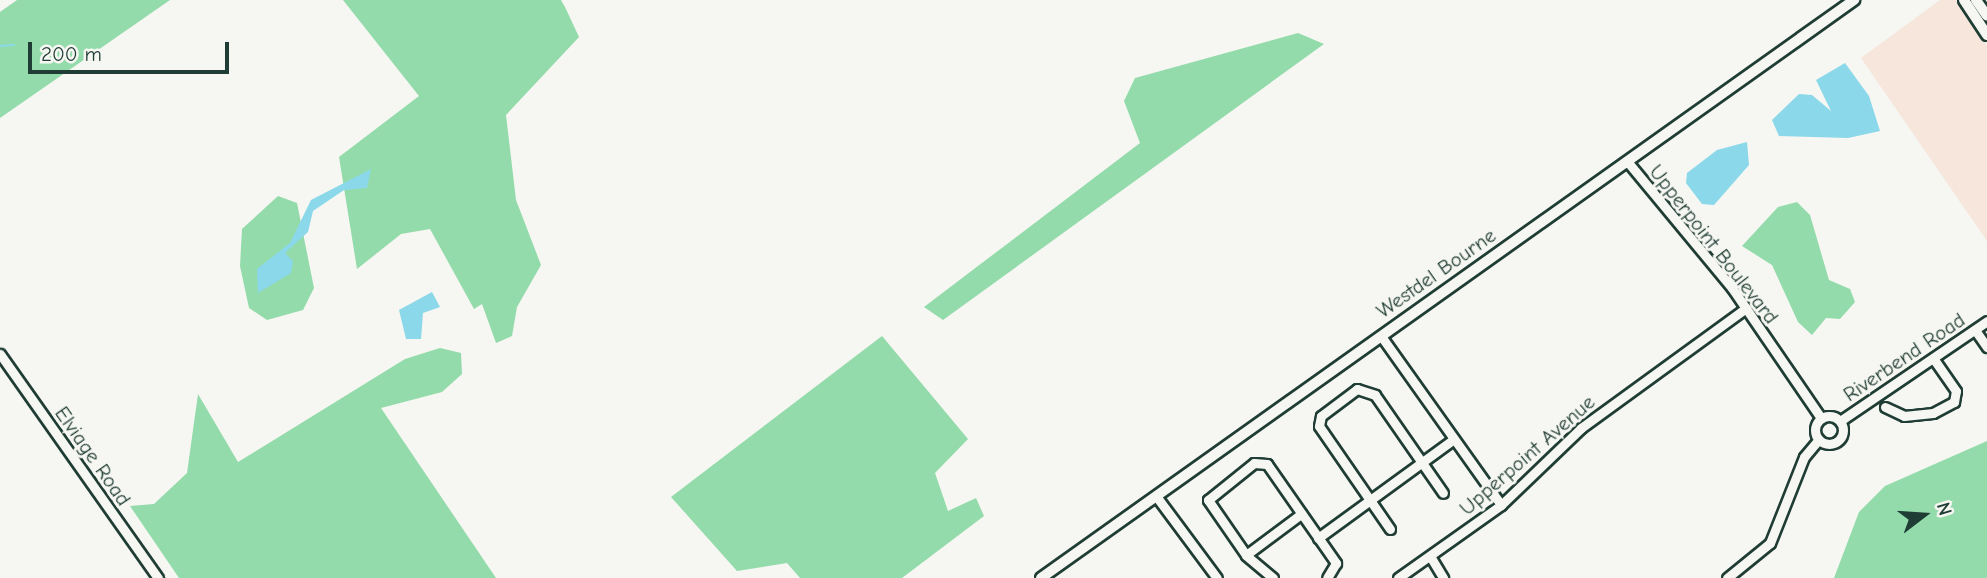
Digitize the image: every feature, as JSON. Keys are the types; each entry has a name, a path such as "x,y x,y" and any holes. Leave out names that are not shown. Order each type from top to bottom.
{"main road":[{"name":"Westdel Bourne","path":"1041,578 1854,0"},
{"path":"1964,0 1987,35"},
{"path":"1976,0 1987,16"}],"street":[{"name":"Upperpoint Boulevard","path":"1627,161 1746,308 1821,418"},
{"name":"Upperpoint Avenue","path":"1398,578 1501,505 1581,428 1746,308"},
{"name":"Riverbend Road","path":"1819,439 1837,442 1840,421 1987,321"},
{"path":"1975,330 1987,347"},
{"path":"1381,336 1501,505"},
{"name":"Elviage Road","path":"0,354 158,578"},
{"path":"1885,407 1904,416 1933,413 1954,401 1956,391 1933,358"},
{"path":"1390,529 1319,426 1321,416 1339,402 1367,388 1443,493"},
{"path":"1727,578 1770,543 1800,465 1819,439 1815,428 1821,418 1840,421"},
{"path":"1318,538 1454,439"},
{"path":"1273,578 1246,555 1210,507 1210,494 1261,462 1336,563 1327,578"},
{"path":"1156,496 1217,578"},
{"path":"1246,555 1301,514"},
{"path":"1430,556 1443,578"}],"shaded area":[{"path":"1940,0 1956,0 1987,45 1987,241 1861,58"}],"green space":[{"path":"17,0 170,0 0,118 0,12"},
{"path":"343,0 561,0 565,7 579,37 506,115 516,200 541,265 517,307 512,336 496,343 482,304 474,309 430,229 401,234 357,269 339,157 419,96"},
{"path":"1298,33 1324,44 943,320 924,307 1140,143 1124,101 1135,78"},
{"path":"278,196 297,203 314,288 303,310 267,320 249,308 240,266 242,229"},
{"path":"1797,202 1810,215 1829,280 1850,289 1855,302 1840,319 1826,318 1812,335 1798,322 1772,265 1742,246 1778,207"},
{"path":"882,336 968,439 935,473 948,511 976,498 984,516 902,578 800,578 787,563 737,571 671,497"},
{"path":"440,348 461,353 462,374 442,392 381,408 496,578 179,578 130,506 154,504 187,473 198,394 238,462 405,359"},
{"path":"1987,441 1987,578 1834,578 1859,512 1885,486"}],"water":[{"path":"1845,63 1869,96 1880,131 1848,138 1779,136 1772,120 1799,94 1812,95 1831,111 1816,80"},
{"path":"1747,142 1749,165 1714,205 1702,204 1686,183 1687,173 1717,150"},
{"path":"371,169 367,188 344,190 313,211 308,232 285,253 293,261 291,273 258,293 257,269 290,243 311,200"},
{"path":"432,292 440,307 423,313 421,339 406,339 399,310"}],"waterway":[{"path":"0,46 14,45"}]}
